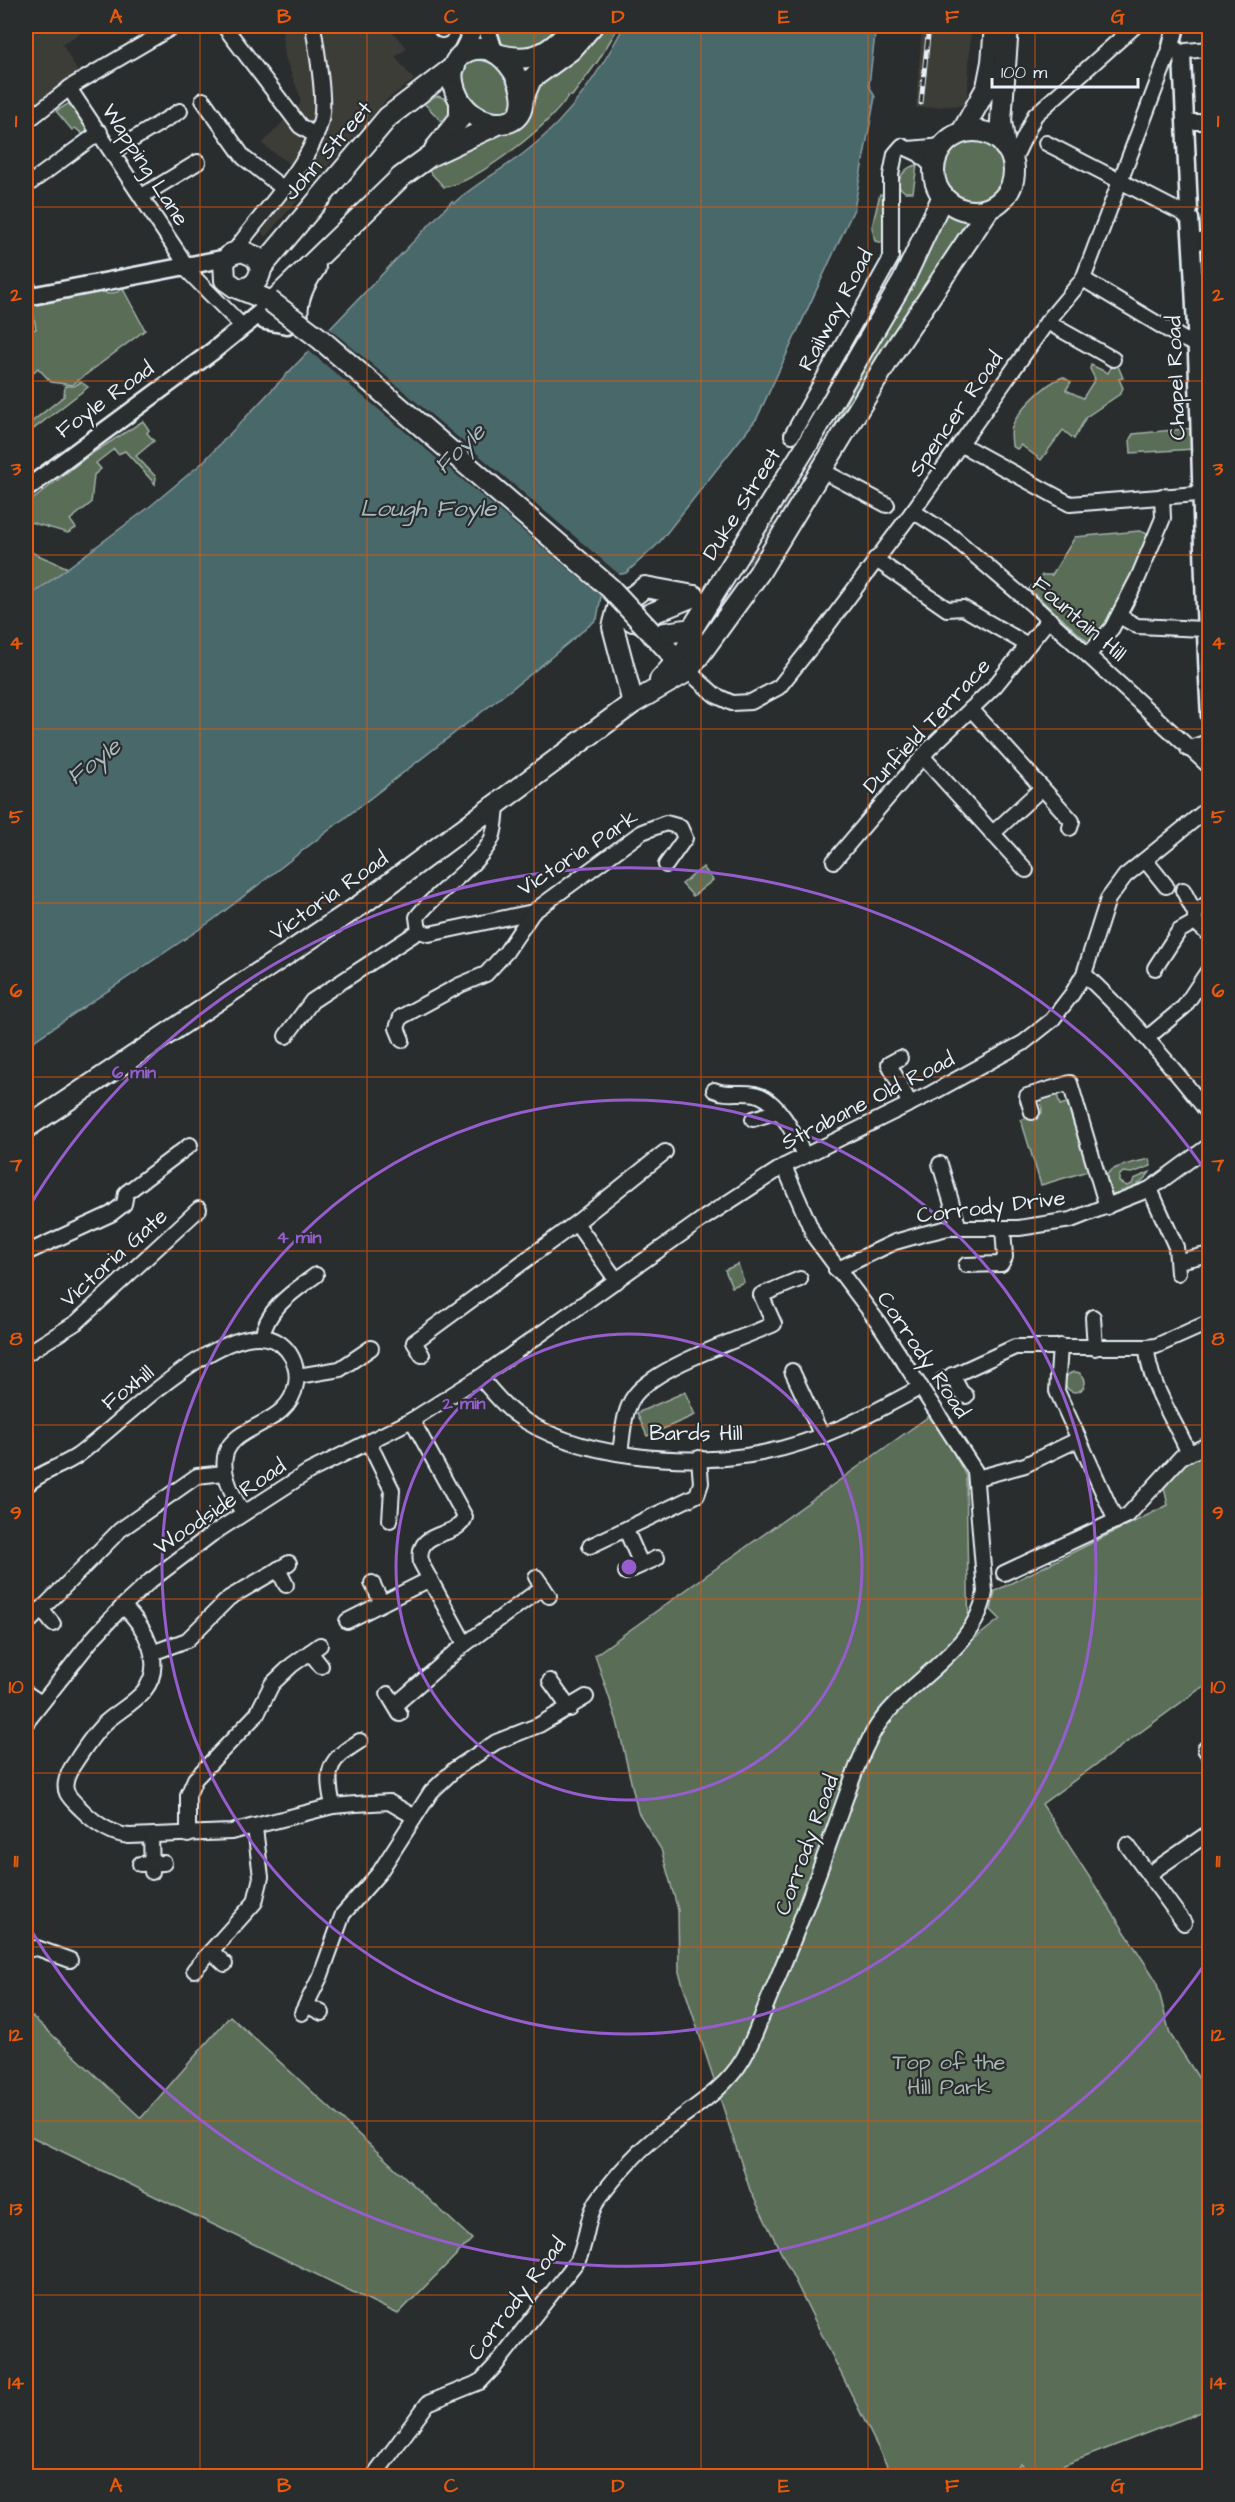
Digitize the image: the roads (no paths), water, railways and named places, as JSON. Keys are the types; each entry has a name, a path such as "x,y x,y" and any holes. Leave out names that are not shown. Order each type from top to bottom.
{"highway":[{"path":"459,100 452,84 457,62 472,50 525,59 539,55 555,45 574,26"},
{"path":"417,94 443,92 459,100 482,120 498,123 516,116 522,108 531,79 571,50 592,26"},
{"path":"995,26 987,87 962,132 943,146 937,157 929,164 942,196 955,207 965,211 988,210 1000,202 1008,192 1013,179 1001,121 1008,26"},
{"path":"497,53 518,78 524,98"},
{"name":"John Street","path":"233,284 252,286 247,260 279,244 388,117 457,62"},
{"name":"Foyle Road","path":"430,156 460,118 459,100"},
{"name":"Foyle Road","path":"276,310 325,254 401,177 430,156 498,123"},
{"path":"962,132 985,132 1009,155"},
{"name":"Duke Street","path":"682,666 692,629 807,445 903,281 942,196"},
{"name":"Duke Street","path":"788,497 818,462 867,394 925,302 988,210"},
{"name":"Foyle Road","path":"276,310 297,306 307,280 325,254"},
{"path":"276,310 247,260 223,268 233,284 319,338 610,588 682,666"},
{"name":"Duke Street","path":"682,666 759,573 818,462 849,372"},
{"path":"622,663 624,643 649,628 652,612 697,596 645,587 633,596"},
{"path":"649,628 642,605 633,596 607,589 617,608 633,621 649,628 692,629"},
{"path":"617,608 613,627 633,703"},
{"name":"Victoria Road","path":"26,1128 362,904 651,692 682,666"}],"main road":[{"path":"457,62 475,26"},
{"path":"486,26 497,53"},
{"name":"Chapel Road","path":"1176,26 1176,51 1186,122 1189,210 1186,215 1190,219 1192,244 1203,293 1201,337 1205,493 1204,629 1209,716"},
{"path":"27,292 188,265 247,260"},
{"path":"188,265 233,284"},
{"name":"Foyle Road","path":"213,351 242,326 276,310"},
{"name":"Foyle Road","path":"27,486 213,351 276,310"}],"street":[{"path":"26,122 69,88 174,26"},
{"path":"225,26 300,126 316,136"},
{"path":"247,260 247,233 284,189 316,136 322,111 313,26"},
{"path":"1009,155 1035,115 1135,26"},
{"path":"1176,51 1209,49"},
{"name":"Spencer Road","path":"682,666 715,695 732,703 751,702 779,687 913,511 1047,322 1083,279 1119,181 1176,51"},
{"name":"Wapping Lane","path":"69,88 181,257 242,326"},
{"path":"203,100 244,158 284,189"},
{"path":"111,152 180,111"},
{"path":"1186,122 1209,122"},
{"path":"26,186 100,132"},
{"path":"1046,144 1186,215"},
{"path":"906,147 943,146"},
{"path":"906,147 929,164"},
{"name":"Railway Road","path":"792,435 891,258 890,190 895,154 906,147"},
{"path":"142,196 198,162"},
{"path":"894,165 929,164"},
{"path":"1192,244 1209,238"},
{"path":"1083,279 1174,334 1201,337"},
{"path":"1047,322 1113,359"},
{"path":"960,444 1070,504 1205,493"},
{"path":"818,462 887,505"},
{"path":"1089,654 1119,616 1163,518 1162,496"},
{"name":"Fountain Hill","path":"913,511 953,537 1049,619 1209,767"},
{"path":"875,559 947,609 963,608 1028,645"},
{"path":"1119,616 1137,626 1204,629"},
{"name":"Dunfield Terrace","path":"834,861 923,757 994,687 1049,619"},
{"path":"970,709 1072,822 1070,828"},
{"path":"1188,749 1209,741"},
{"path":"923,757 1026,870"},
{"path":"992,834 1042,788"},
{"path":"286,1036 312,1001 419,931 417,917 428,903 476,858 492,838 497,805"},
{"name":"Strabane Old Road","path":"480,1377 704,1218 784,1166 910,1104 1023,1043 1052,1020 1084,974 1114,888 1209,807"},
{"name":"Victoria Park","path":"419,931 429,934 533,912 642,832 666,824 680,827 685,838 666,865"},
{"path":"1145,860 1167,886"},
{"path":"1183,890 1195,917 1209,936"},
{"path":"1155,968 1179,932 1209,902"},
{"path":"402,1040 396,1028 401,1017 460,985 486,974 506,952 533,912"},
{"path":"1146,1038 1184,1006 1209,968"},
{"path":"1084,974 1108,995 1171,1064 1209,1113"},
{"path":"900,1059 890,1064 910,1104"},
{"path":"1032,1112 1027,1096 1070,1083 1107,1207"},
{"path":"714,1090 723,1094 755,1094 769,1099 804,1155"},
{"path":"753,1119 778,1111"},
{"name":"Victoria Gate","path":"26,1253 111,1214 124,1204 126,1192 190,1145"},
{"name":"Corrody Drive","path":"836,1270 895,1242 959,1228 1003,1228 1050,1224 1107,1207 1150,1189 1209,1145"},
{"path":"423,1355 414,1342 576,1223 665,1152"},
{"path":"940,1164 959,1228"},
{"name":"Corrody Road","path":"374,2476 428,2403 480,2382 495,2366 578,2260 584,2247 590,2213 599,2198 654,2138 719,2088 743,2059 802,1922 861,1755 876,1728 892,1708 967,1634 979,1616 985,1592 975,1471 878,1322 836,1270 815,1238 784,1166"},
{"path":"1150,1189 1173,1238 1178,1267 1209,1254"},
{"name":"Victoria Gate","path":"26,1354 77,1322 199,1209"},
{"path":"576,1223 617,1281"},
{"path":"966,1265 1000,1264 1005,1257 1003,1228"},
{"path":"243,1513 232,1497 224,1473 227,1451 241,1433 279,1414 294,1397 298,1376 288,1351 277,1341 262,1337 269,1315 283,1300 316,1275"},
{"path":"620,1453 628,1410 635,1395 673,1368 774,1324 761,1296 800,1279"},
{"path":"1093,1317 1095,1348"},
{"path":"966,1396 948,1377 1015,1347 1156,1346 1209,1322"},
{"name":"Foxhill","path":"26,1486 76,1457 199,1359 228,1342 246,1336 262,1337"},
{"path":"1060,1347 1057,1391 1116,1521"},
{"path":"1147,1347 1147,1360 1189,1454"},
{"path":"298,1376 340,1369 371,1348"},
{"path":"792,1371 822,1436"},
{"name":"Bards Hill","path":"480,1377 514,1413 548,1433 583,1445 620,1453 699,1458 764,1453 822,1436 857,1422 921,1387"},
{"name":"Woodside Road","path":"26,1723 94,1637 123,1606 180,1557 243,1513 308,1472 412,1420 480,1377"},
{"path":"412,1420 465,1517 464,1521 421,1547 421,1563 465,1644"},
{"path":"977,1478 1024,1465 1079,1439"},
{"path":"369,1443 392,1490 390,1520"},
{"path":"1004,1573 1015,1560 1128,1515 1174,1463 1209,1444"},
{"path":"590,1546 697,1495 701,1483 699,1458"},
{"path":"31,1620 120,1530 197,1476 224,1473"},
{"path":"626,1530 641,1564"},
{"path":"626,1572 657,1558"},
{"path":"152,1653 188,1640 229,1598 284,1566 286,1585"},
{"path":"346,1620 430,1579"},
{"path":"372,1582 382,1603"},
{"path":"394,1704 465,1644 542,1586"},
{"path":"123,1606 140,1625 152,1653 153,1667 149,1684 142,1693 104,1724 68,1774 65,1788 67,1795 91,1819 116,1835 151,1836 188,1835 255,1828 333,1806 389,1802 413,1816"},
{"path":"41,1610 53,1624"},
{"path":"188,1835 188,1795 195,1779 257,1714 272,1684 315,1649 321,1666"},
{"path":"550,1681 570,1708"},
{"path":"26,1693 41,1703"},
{"path":"322,2013 304,2009 321,1975 343,1914 379,1873 413,1816 431,1792 455,1769 496,1742 539,1725 586,1697"},
{"path":"333,1806 328,1784 331,1766 339,1754 356,1741"},
{"path":"194,1970 255,1902 261,1877 255,1828"},
{"path":"151,1836 152,1865"},
{"path":"1149,1874 1207,1838"},
{"path":"1127,1845 1184,1923"},
{"path":"26,1950 37,1948 70,1960"},
{"path":"212,1951 225,1964"}],"water":[{"name":"Lough Foyle","path":"624,26 876,26 869,85 875,97 854,209 757,418 658,544 626,573 617,575 601,596 597,619 532,673 213,920 26,1046 26,599 148,508 202,463 452,201 454,203 544,136 583,92 605,60"}],"tunnel":[{"path":"745,562 788,497"}],"railway":[{"path":"921,103 929,26"}],"water label":[{"name":"Foyle","path":"460,449"},
{"name":"Foyle","path":"94,762"}],"park label":[{"name":"Top of the Hill Park","path":"949,2074"}]}
